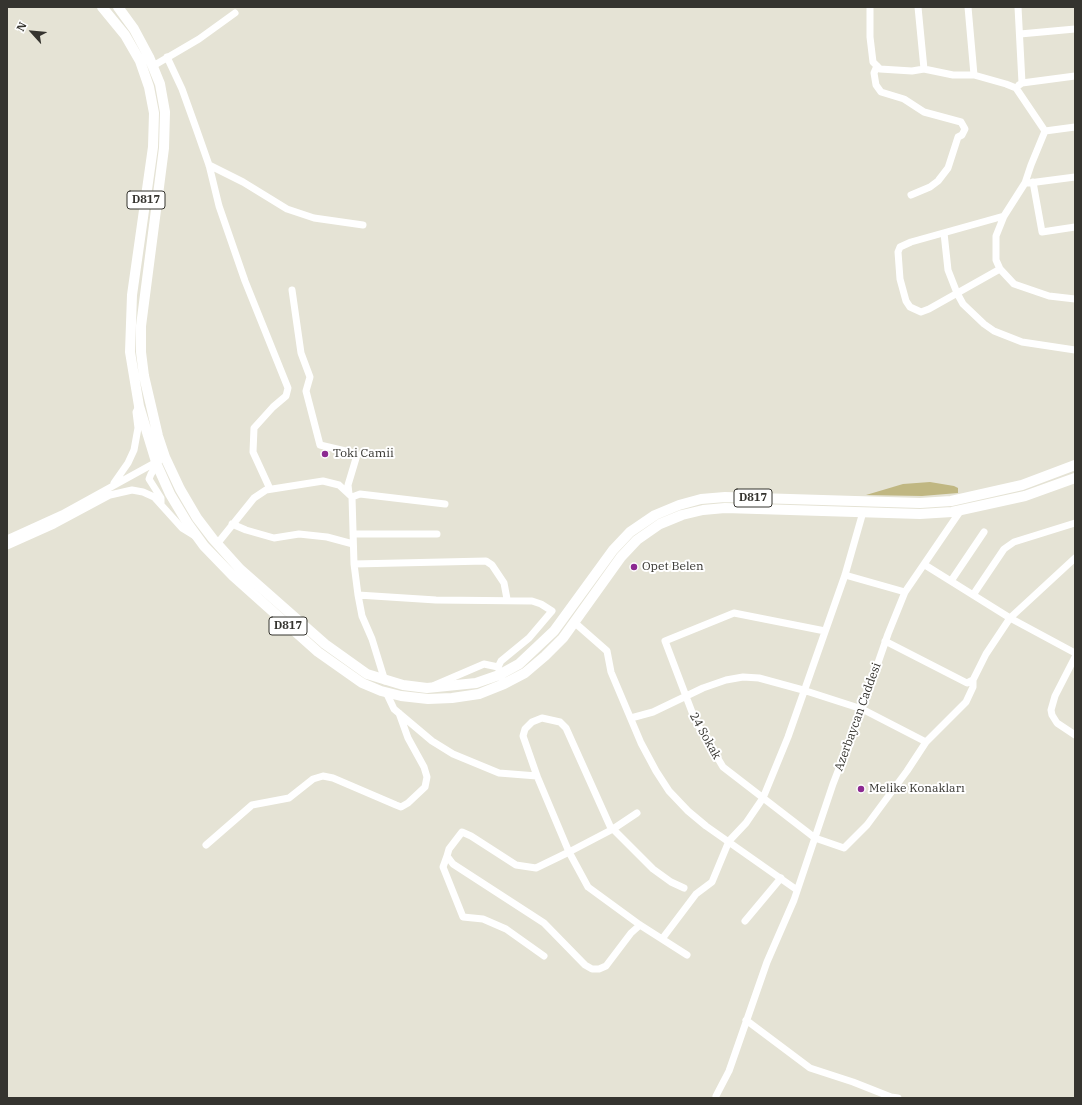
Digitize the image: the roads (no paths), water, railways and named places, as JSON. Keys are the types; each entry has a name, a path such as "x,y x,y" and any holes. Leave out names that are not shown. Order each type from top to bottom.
{"highway":[{"name":"D817","path":"102,7 125,35 140,61 149,87 154,113 153,147 130,325 130,359 139,406 156,464 170,494 198,538 233,576 318,652 362,683 386,692 428,699 452,698 479,694 500,676 519,664 554,631 613,550 630,532 655,515 679,505 701,499 725,497 856,502 920,503 951,501 1022,485 1054,475 1075,465"},
{"name":"D817","path":"118,7 134,29 151,61 160,84 165,112 164,148 143,296 141,352 150,403 165,457 180,489 197,518 217,544 246,574 325,644 367,674 385,681 427,688 476,683 500,676 525,672 545,656 563,638 621,557 637,540 660,524 682,515 703,510 725,508 920,514 961,510 1026,496 1075,478"}],"street":[{"path":"870,7 870,37 873,62 880,68 899,71 924,69 953,75 974,75 1019,85 1075,76"},
{"path":"918,7 924,69"},
{"path":"968,7 974,75"},
{"path":"1018,7 1020,34 1019,85 1045,131 1029,183 1004,216 996,236 996,260 1007,279 1021,288 1049,296 1075,299"},
{"path":"151,61 167,57 199,39 235,13"},
{"path":"1020,34 1075,29"},
{"path":"167,57 182,89 209,165 219,206 245,281 288,388 286,396 273,407 254,428 253,452 270,489"},
{"path":"877,66 874,73 876,84 882,92 904,99 924,112 961,122 965,128 962,135 958,137 948,168 938,181 930,187 911,195"},
{"path":"1045,131 1075,127"},
{"path":"209,165 243,182 287,209 314,218 363,225"},
{"path":"1029,183 1075,177"},
{"path":"1029,183 1042,232 1075,227"},
{"path":"1000,269 921,312 915,310 908,304 900,279 898,252 900,247 911,242 1004,216"},
{"path":"944,233 948,270 963,304 994,331 1022,342 1075,350"},
{"path":"292,290 301,353 310,377 306,391 320,445 357,455 348,485 351,496 354,564 362,616 372,639 385,681"},
{"path":"111,486 128,463 134,450 138,428 136,412 139,406"},
{"path":"7,539 62,514 111,486 156,464 165,457"},
{"path":"156,464 149,480 161,498 162,505"},
{"path":"217,544 254,498 270,489 323,481 339,485 351,496"},
{"path":"7,546 54,525 118,492 132,490 143,492 154,497 182,528 198,538"},
{"path":"351,496 360,494 445,504"},
{"name":"Azerbaycan Caddesi","path":"716,1096 729,1071 777,936 798,890 885,641 905,592 925,565 961,510"},
{"path":"662,939 696,894 712,882 729,841 746,823 763,798 788,737 803,690 845,575 863,512"},
{"path":"973,595 1004,549 1014,542 1075,523"},
{"path":"232,524 246,530 274,538 299,534 327,537 353,544"},
{"path":"951,581 984,532"},
{"path":"353,534 437,534"},
{"path":"630,718 653,712 686,698 703,688 726,680 743,677 759,678 862,709 926,742 966,702 973,687 973,680 986,654 1010,618 1075,558"},
{"path":"354,564 486,561 492,565 504,583 507,599"},
{"path":"925,565 1010,618 1075,653"},
{"path":"845,575 905,592"},
{"path":"358,595 436,600 507,599 532,601 541,604 552,611 529,638 504,658 500,676 484,664 427,688"},
{"name":"24 Sokak","path":"825,631 734,613 665,641 695,720 723,767 815,838 844,848 867,825 908,771 926,742"},
{"path":"574,622 607,651 611,672 630,718 656,771 669,791 697,819 798,890"},
{"path":"885,641 967,683 973,680"},
{"path":"1075,657 1055,696 1051,710 1052,716 1057,723 1075,736"},
{"path":"386,692 394,709 432,741 470,762 499,773 537,776"},
{"path":"206,845 252,805 289,798 313,779 323,776 333,778 401,807 408,803 425,787 427,777 424,767 408,738 399,713"},
{"path":"684,888 671,882 653,869 610,826 566,728 560,722 550,719 542,718 532,722 525,729 523,736 537,776 569,852 588,887 640,925 687,955"},
{"path":"544,956 506,928 483,919 463,917 443,867 449,849 462,832 471,836 516,865 527,868 536,868 613,829 637,813"},
{"path":"447,856 453,864 544,923 585,965 592,969 599,969 606,966 631,933 640,925"},
{"path":"745,921 780,878"},
{"path":"746,1020 810,1068 853,1082 891,1097 898,1098"}],"place":[{"name":"Toki Camii","path":"325,454"},
{"name":"Opet Belen","path":"634,567"},
{"name":"Melike Konakları","path":"861,789"}]}
